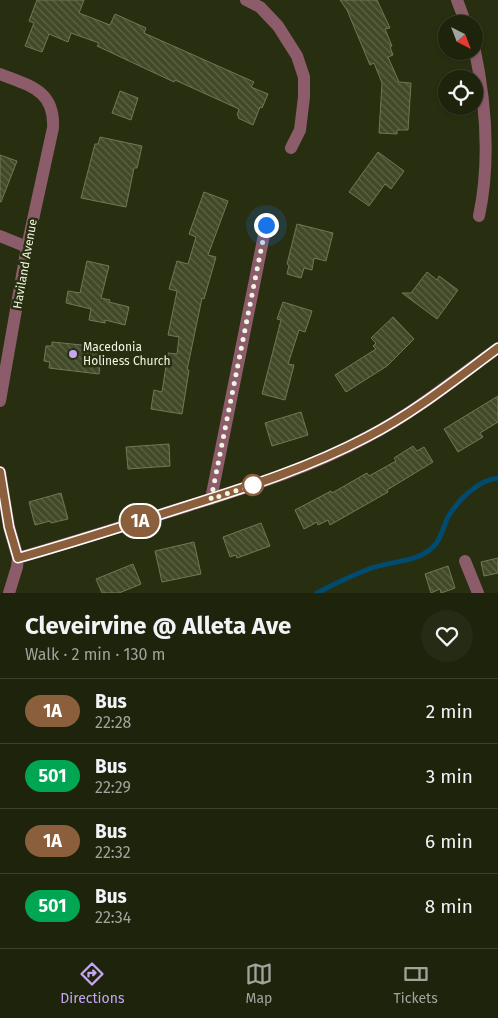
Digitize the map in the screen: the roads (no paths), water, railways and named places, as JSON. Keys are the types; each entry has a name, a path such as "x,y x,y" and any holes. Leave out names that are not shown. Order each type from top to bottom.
{"street":[{"path":"246,0 260,7 278,26 297,56 304,77 304,97 300,130 291,148"},
{"path":"457,0 463,15"},
{"path":"477,60 486,114 483,196 478,216"},
{"name":"Haviland Avenue","path":"0,74 44,95 51,104 54,116 54,128 27,247 0,402"},
{"path":"211,499 266,225"},
{"path":"0,236 27,247"},
{"path":"18,558 211,499 302,467 366,438 414,410 498,348"},
{"path":"0,472 4,525 18,558 9,593"},
{"path":"465,561 478,593"}],"waterway":[{"path":"317,593 369,569 411,559 426,552 438,540 448,517 457,504 476,487 498,478"}],"place":[{"name":"Macedonia Holiness Church","path":"73,354"}]}
